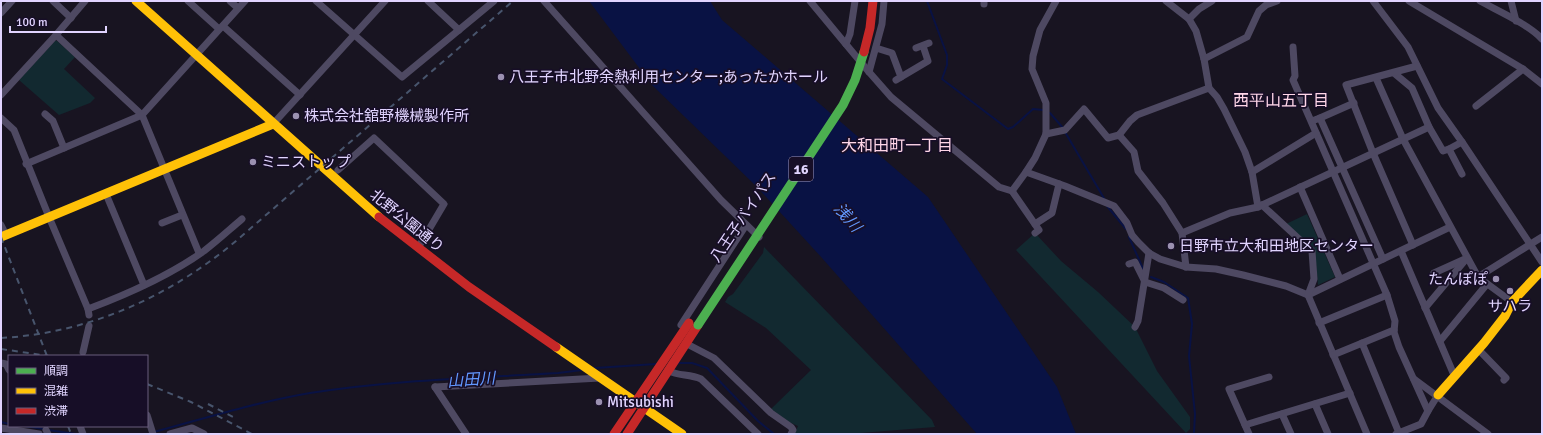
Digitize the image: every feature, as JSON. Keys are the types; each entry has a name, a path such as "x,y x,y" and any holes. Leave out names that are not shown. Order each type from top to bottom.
{"main road":[{"name":"北野公園通り","path":"136,1 380,218 468,287 682,434"},
{"name":"八王子バイパス","path":"614,434 836,100 847,77 854,57 861,29 864,1"},
{"name":"八王子バイパス","path":"627,434 843,105 857,75 864,53 870,28 873,1"},
{"path":"3,236 273,124"},
{"path":"1438,395 1505,316 1512,302 1542,270"}],"street":[{"path":"1,13 12,1"},
{"path":"53,1 71,18"},
{"path":"1,96 85,1"},
{"path":"188,1 300,95"},
{"path":"230,1 238,8"},
{"path":"26,164 142,115 245,1"},
{"path":"316,1 402,78 494,1"},
{"path":"273,124 385,1"},
{"path":"428,1 460,30"},
{"path":"544,1 721,200 762,239 697,337 686,346 714,358 771,413 791,427 791,434"},
{"path":"811,1 869,72 892,96 999,187 1012,191 1039,230 1035,233"},
{"path":"846,44 850,34 855,1"},
{"path":"869,72 882,24 884,1"},
{"path":"1012,191 1026,172 1046,134 1046,103 1032,69 1033,56 1040,30 1056,1"},
{"path":"1166,1 1189,19 1196,31 1204,59 1209,88 1217,97 1224,109 1245,152 1252,172 1260,206 1312,251 1314,279 1308,294 1367,434"},
{"path":"1189,19 1199,9 1212,1"},
{"path":"1204,59 1247,37 1259,11 1266,5 1277,1"},
{"path":"1373,1 1408,47 1438,108 1542,262"},
{"path":"1409,1 1523,69 1542,84"},
{"path":"1480,1 1516,21 1542,39"},
{"path":"1511,1 1516,21"},
{"path":"56,35 142,115 199,254"},
{"path":"876,48 892,53 898,79 928,61 923,46"},
{"path":"1293,48 1295,76 1293,80 1312,121 1332,172 1372,264 1387,295 1395,321 1394,330 1399,348 1428,411"},
{"path":"1413,245 1373,153 1346,85 1417,66"},
{"path":"1476,106 1523,69"},
{"path":"1394,73 1412,88 1429,127 1443,151 1462,142"},
{"path":"1376,78 1403,139 1478,277 1512,302"},
{"path":"1046,134 1065,130 1084,109 1108,138 1119,135 1137,115 1209,88"},
{"path":"1312,121 1354,103"},
{"path":"45,114 53,121 64,148"},
{"path":"1,118 14,130 26,164 89,312 177,268 199,254 242,219"},
{"path":"1320,118 1383,259"},
{"path":"1182,233 1230,213 1260,206 1429,127"},
{"path":"1252,172 1316,133"},
{"path":"1119,135 1134,152 1138,171 1163,203 1182,233 1186,267"},
{"path":"338,170 374,138 444,204 418,248"},
{"path":"1449,149 1462,174"},
{"path":"1026,172 1114,206 1127,223 1138,242 1149,253 1186,267 1216,269 1286,286 1308,294 1450,227"},
{"path":"1035,224 1052,213 1059,184"},
{"path":"1300,187 1340,279"},
{"path":"106,194 144,285"},
{"path":"162,223 182,215"},
{"path":"1,225 3,236"},
{"path":"666,357 670,343 746,225"},
{"path":"1478,277 1542,237"},
{"path":"1401,251 1454,375"},
{"path":"1135,327 1138,321 1149,253"},
{"path":"1434,273 1467,258"},
{"path":"1425,308 1467,258"},
{"path":"1129,264 1136,262 1145,282 1164,288 1183,300"},
{"path":"1440,341 1487,284"},
{"path":"1319,323 1387,295"},
{"path":"83,352 88,326"},
{"path":"1333,355 1394,330"},
{"path":"1362,343 1398,433 1421,424 1438,395"},
{"path":"1478,348 1506,378 1504,380"},
{"path":"670,369 674,373 694,375 701,378 758,434"},
{"path":"466,434 435,387 597,376"},
{"path":"1249,434 1230,389 1270,378"},
{"path":"1413,378 1438,395 1488,434"},
{"path":"1245,425 1350,393"},
{"path":"1315,404 1328,434"},
{"path":"1282,414 1290,434"},
{"path":"148,418 153,434"},
{"path":"1,428 44,432"},
{"path":"170,434 192,428 204,434"}],"shaded area":[{"path":"55,41 57,41 75,57 64,69 95,98 90,103 59,115 19,80"},
{"path":"1307,214 1335,277 1318,285 1315,252 1286,224"},
{"path":"1035,233 1061,261 1098,292 1135,327 1157,371 1190,417 1190,429 1186,433 1016,250"},
{"path":"764,247 932,420 935,427 848,434 801,434 795,433 798,426 789,422 771,409 811,370 766,328 725,302 728,297 733,294 763,253"}],"water":[{"name":"浅川","path":"589,1 710,1 722,20 928,197 1057,387 1076,434 977,434 822,258 756,186 652,85"}],"waterway":[{"path":"927,1 947,55 947,65 942,79 1008,129 1013,127 1033,109 1043,110"},
{"path":"1050,113 1063,128"},
{"path":"1065,132 1105,200"},
{"path":"1107,206 1126,229"},
{"path":"1129,237 1144,271"},
{"path":"1151,277 1164,282 1188,298 1192,324 1189,356 1195,414 1194,432"},
{"name":"山田川","path":"678,363 692,363 707,368 758,421 774,434"},
{"name":"山田川","path":"595,368 656,364"},
{"name":"山田川","path":"154,432 251,406 310,393 403,382 558,373 582,370"},
{"name":"山田川","path":"1,422 8,424"},
{"name":"山田川","path":"31,427 44,429"},
{"name":"山田川","path":"48,430 76,434"}],"railway":[{"path":"1,338 34,335 65,329 96,320 126,309 183,279 236,241 513,1"},
{"path":"1,237 47,355"},
{"path":"1,349 42,355"},
{"path":"148,384 191,402 252,434"},
{"path":"208,404 237,419"},
{"path":"68,427 71,434"}],"traffic: slow":[{"path":"136,1 379,217"},
{"path":"1,237 273,124"},
{"path":"1438,395 1484,343 1505,316 1512,302 1542,270"},
{"path":"556,347 682,434"}],"traffic: jam":[{"path":"864,52 870,28 873,1"},
{"path":"379,217 469,287 556,347"},
{"path":"614,434 689,323"},
{"path":"627,434 698,325"}],"traffic: fast":[{"path":"698,325 843,105 855,80 864,52"}],"place":[{"name":"八王子市北野余熱利用センター;あったかホール","path":"501,77"},
{"name":"株式会社舘野機械製作所","path":"296,116"},
{"name":"ミニストップ","path":"253,162"},
{"name":"日野市立大和田地区センター","path":"1171,246"},
{"name":"たんぽぽ","path":"1496,279"},
{"name":"サハラ","path":"1510,291"},
{"name":"Mitsubishi","path":"599,402"}],"district":[{"name":"西平山五丁目","path":"1281,100"},
{"name":"大和田町一丁目","path":"897,145"}]}
